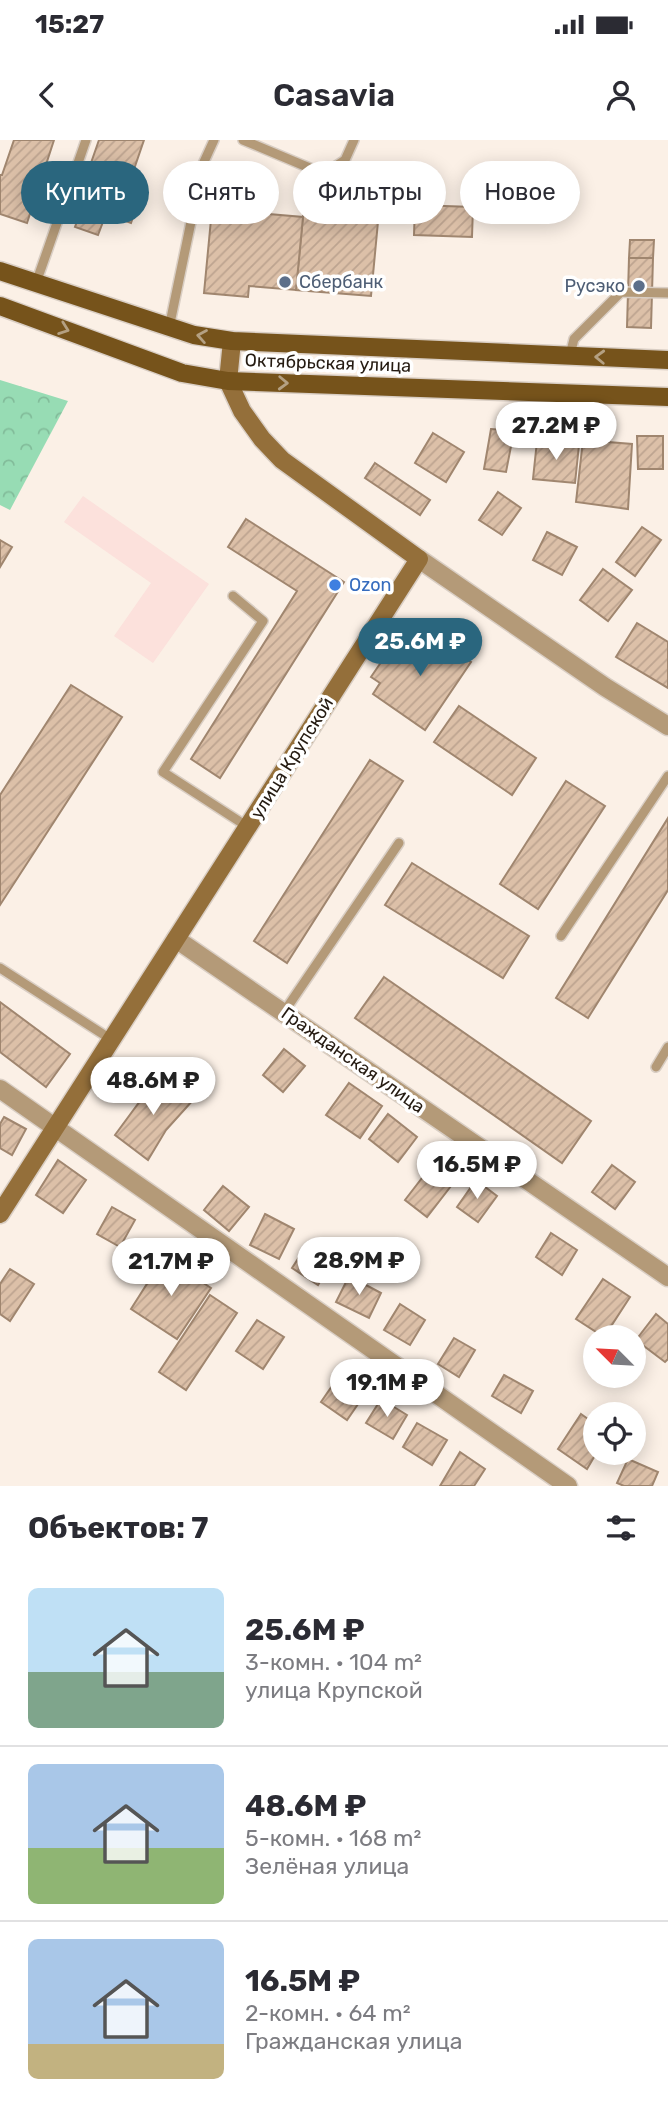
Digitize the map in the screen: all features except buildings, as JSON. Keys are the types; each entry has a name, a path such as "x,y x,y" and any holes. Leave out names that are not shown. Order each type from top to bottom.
{"main road":[{"name":"Октябрьская улица","path":"0,271 169,328 232,341 668,360"},
{"name":"Октябрьская улица","path":"0,306 182,373 228,381 668,397"}],"street":[{"path":"232,341 228,381 242,411 262,439 282,460 604,687 668,726"},
{"name":"улица Крупской","path":"0,1214 419,559"},
{"name":"Гражданская улица","path":"176,939 668,1277"},
{"path":"0,1088 568,1486"}],"lane":[{"path":"36,283 86,140"},
{"path":"169,328 203,164 214,140"},
{"path":"243,140 324,174 345,160 354,140"},
{"path":"570,355 574,339 621,292 668,293"},
{"path":"233,596 263,621 163,772 248,827"},
{"path":"561,936 668,776"},
{"path":"284,1012 399,843"},
{"path":"0,968 112,1040"},
{"path":"656,1067 668,1047"}],"shaded area":[{"path":"83,496 209,584 153,663 114,636 151,583 64,522"}],"green space":[{"path":"0,380 68,401 10,510 0,505"}],"place":[{"name":"Сбербанк","path":"285,282"},
{"name":"Русэко","path":"639,286"},
{"name":"Ozon","path":"335,585"}]}
